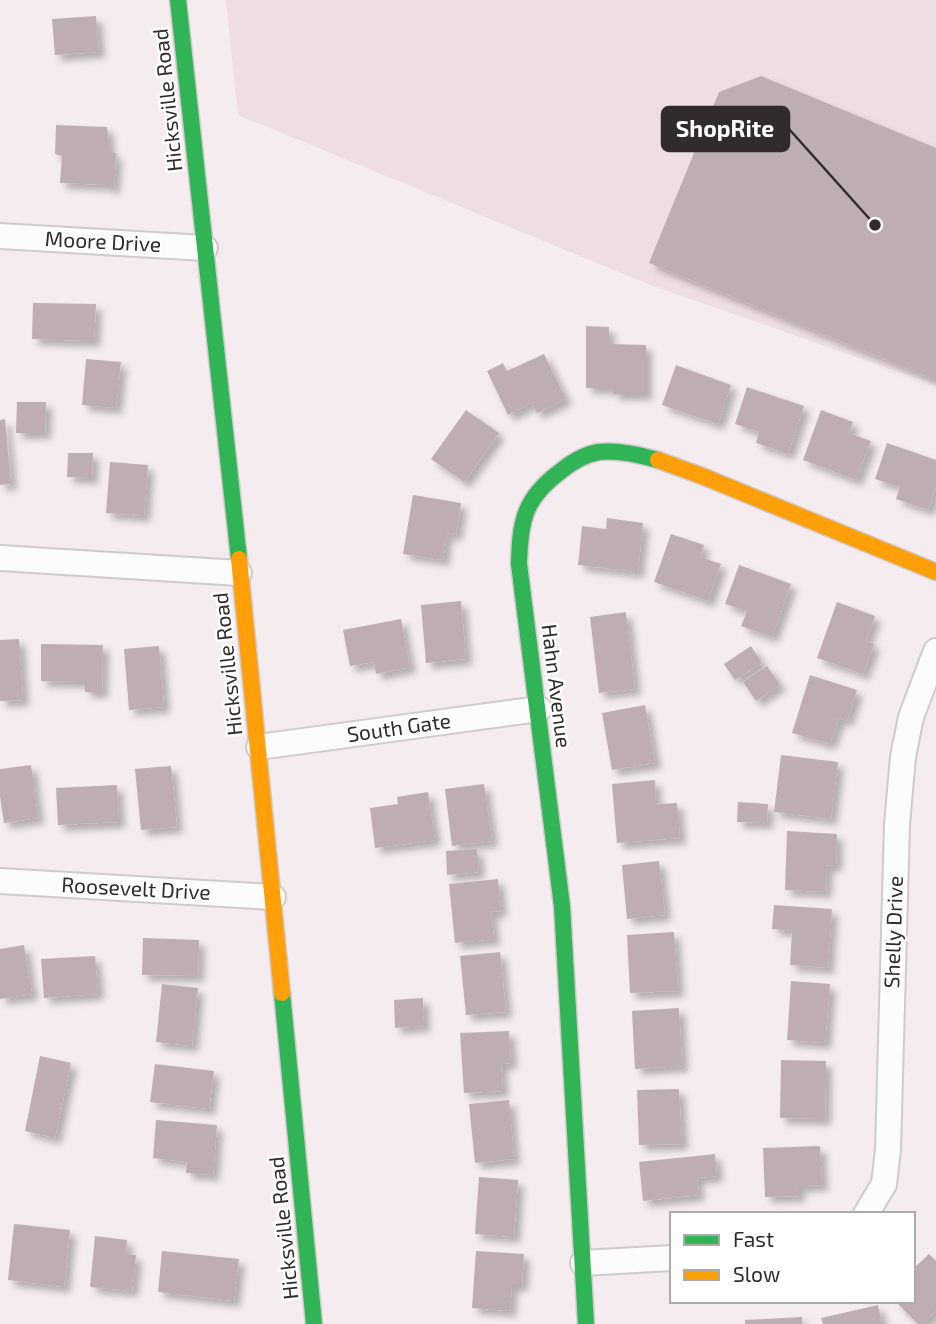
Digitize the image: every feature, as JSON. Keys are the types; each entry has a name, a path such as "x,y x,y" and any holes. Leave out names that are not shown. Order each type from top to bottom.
{"main road":[{"name":"Hicksville Road","path":"178,0 258,747 314,1324"},
{"name":"Hahn Avenue","path":"586,1324 562,906 519,564 519,530 530,499 542,483 577,458 602,452 638,454 700,476 936,572"}],"street":[{"name":"Moore Drive","path":"0,236 205,248"},
{"path":"0,558 239,573"},
{"name":"Shelly Drive","path":"867,1212 884,1184 888,1150 897,824 903,757 911,717 936,651"},
{"name":"South Gate","path":"258,747 539,709"},
{"name":"Roosevelt Drive","path":"0,881 272,897"},
{"path":"583,1263 670,1258"}],"shaded area":[{"path":"226,0 936,0 936,385 648,284 238,115"}],"building":[{"path":"96,16 99,52 55,55 52,19"},
{"path":"761,76 936,148 936,380 649,263 719,92"},
{"path":"56,125 107,127 110,153 116,153 114,188 108,188 108,185 60,183 62,156 55,154"},
{"path":"33,303 96,304 94,341 32,339"},
{"path":"586,326 609,327 609,344 646,345 646,394 613,394 613,388 586,388"},
{"path":"544,354 566,399 537,413 532,403 508,415 487,371 503,363 507,371"},
{"path":"86,359 121,362 116,408 82,405"},
{"path":"676,365 731,385 718,424 662,405"},
{"path":"747,387 804,406 788,454 756,443 759,432 735,424"},
{"path":"17,402 46,402 45,433 16,433"},
{"path":"466,410 499,433 464,482 431,459"},
{"path":"821,410 853,422 849,433 871,441 856,480 803,460"},
{"path":"5,419 11,484 0,485 0,420"},
{"path":"887,443 936,460 936,487 928,510 896,499 900,487 875,479"},
{"path":"68,453 93,453 92,478 67,477"},
{"path":"110,462 148,465 144,516 106,513"},
{"path":"413,495 461,503 456,535 447,533 443,560 403,554"},
{"path":"607,518 643,523 638,572 578,565 582,526 606,529"},
{"path":"671,534 704,545 700,557 721,564 708,601 654,582"},
{"path":"739,565 791,584 772,637 741,626 747,611 725,604"},
{"path":"461,601 466,659 426,663 421,605"},
{"path":"837,602 875,616 866,641 874,644 863,674 817,658"},
{"path":"626,612 635,689 599,693 590,617"},
{"path":"401,619 410,667 376,674 374,662 350,666 343,630"},
{"path":"19,639 23,700 0,701 0,640"},
{"path":"41,644 103,645 102,692 85,692 85,682 41,681"},
{"path":"159,646 164,707 129,710 124,649"},
{"path":"751,646 762,663 735,680 724,664"},
{"path":"767,666 780,685 756,701 743,682"},
{"path":"810,675 857,690 847,721 839,718 830,744 792,733"},
{"path":"645,705 655,763 612,770 602,713"},
{"path":"781,755 838,762 831,819 774,812"},
{"path":"31,765 38,818 4,823 0,769"},
{"path":"171,766 177,827 141,830 135,769"},
{"path":"655,780 656,804 677,803 680,838 617,843 612,784"},
{"path":"484,784 492,841 452,846 445,789"},
{"path":"117,785 119,822 58,825 56,788"},
{"path":"428,792 435,840 375,848 370,808 398,804 397,797"},
{"path":"738,802 768,804 767,823 737,822"},
{"path":"787,831 837,834 836,866 827,865 826,892 785,890"},
{"path":"477,849 479,872 447,875 446,851"},
{"path":"659,861 665,915 627,919 622,865"},
{"path":"498,879 501,911 491,912 494,939 455,943 449,884"},
{"path":"774,905 832,909 828,968 790,965 792,931 772,929"},
{"path":"674,932 678,991 630,993 627,935"},
{"path":"143,938 199,940 198,976 142,975"},
{"path":"24,945 32,994 0,999 0,949"},
{"path":"500,952 506,1012 466,1015 460,956"},
{"path":"95,956 98,994 44,998 41,959"},
{"path":"791,981 830,984 825,1043 787,1040"},
{"path":"162,984 198,988 192,1046 156,1042"},
{"path":"423,998 424,1026 395,1028 394,1000"},
{"path":"679,1008 682,1066 635,1069 632,1011"},
{"path":"509,1031 511,1063 501,1064 503,1091 464,1093 460,1033"},
{"path":"40,1056 71,1063 55,1138 25,1131"},
{"path":"781,1060 826,1061 825,1119 780,1118"},
{"path":"155,1064 214,1071 209,1109 150,1102"},
{"path":"679,1089 682,1144 639,1145 637,1090"},
{"path":"509,1100 514,1159 475,1163 469,1104"},
{"path":"156,1120 217,1125 213,1175 186,1173 187,1162 153,1158"},
{"path":"820,1146 822,1185 799,1186 799,1196 765,1197 763,1148"},
{"path":"715,1154 717,1176 697,1178 699,1195 643,1201 639,1162"},
{"path":"479,1177 518,1180 514,1237 475,1234"},
{"path":"14,1224 70,1230 64,1287 8,1280"},
{"path":"95,1236 127,1240 126,1254 136,1255 132,1291 90,1287"},
{"path":"162,1251 239,1259 234,1301 158,1292"},
{"path":"476,1251 524,1254 522,1285 512,1285 510,1311 472,1308"},
{"path":"929,1254 936,1261 936,1311 923,1324 918,1324 897,1303 915,1303 915,1267"},
{"path":"878,1305 882,1324 823,1324 821,1318"},
{"path":"802,1317 802,1324 745,1324 745,1320"}],"traffic: fast":[{"path":"178,0 239,559"},
{"path":"586,1324 562,906 519,564 521,535 526,512 539,491 574,462 599,452 629,453 658,460"},
{"path":"282,993 314,1324"}],"traffic: slow":[{"path":"658,460 936,572"},
{"path":"239,559 282,993"}],"place":[{"name":"ShopRite","path":"875,225"}]}
